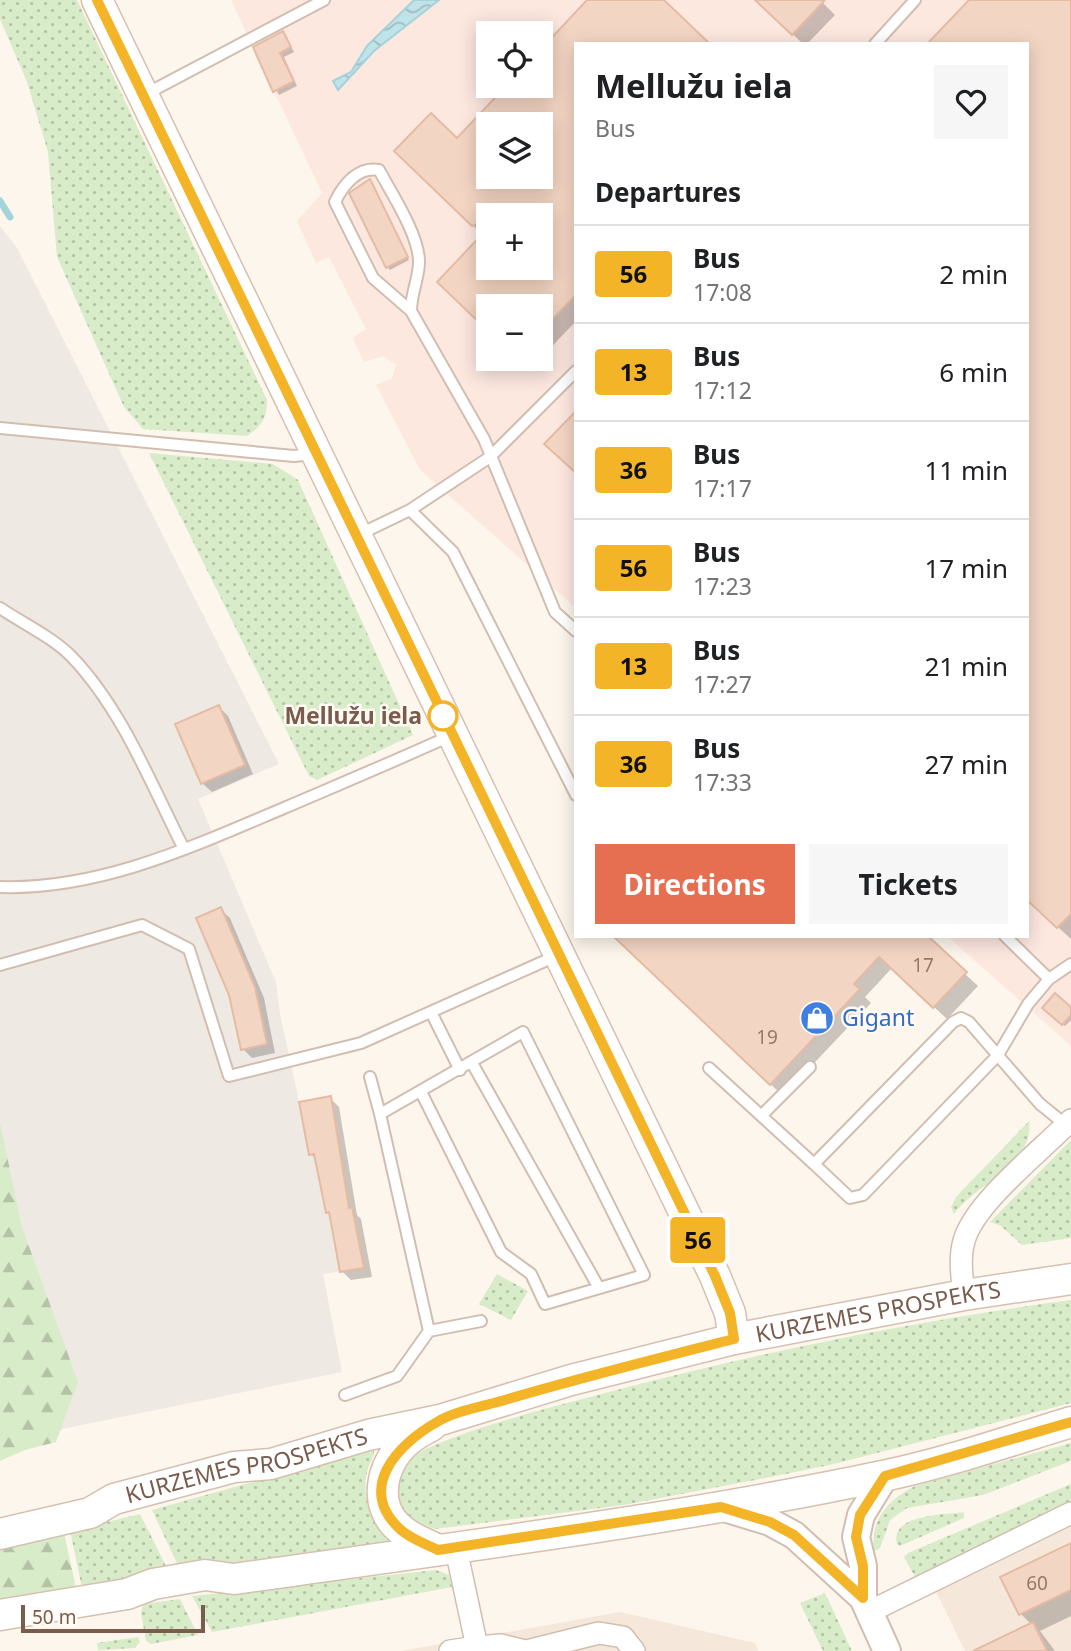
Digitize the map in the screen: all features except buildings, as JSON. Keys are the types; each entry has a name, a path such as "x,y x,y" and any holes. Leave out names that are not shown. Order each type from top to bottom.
{"main road":[{"path":"97,0 719,1285 730,1313 734,1339"},
{"name":"KURZEMES PROSPEKTS","path":"0,1534 90,1513 114,1499 234,1467 271,1464 368,1435 440,1420 572,1381 734,1339 964,1295 1071,1279"},
{"path":"440,1420 407,1441 387,1468 382,1490 385,1507 393,1521 404,1532 447,1549"},
{"path":"0,1615 127,1594 153,1584 205,1575 234,1579 721,1507 885,1476 1071,1422"}],"street":[{"path":"964,1295 964,1240 976,1215 1068,1123"},
{"path":"885,1476 860,1515 856,1537 863,1566 866,1605 887,1651"},
{"path":"721,1507 770,1522 794,1535 866,1605"},
{"path":"866,1605 1071,1513"},
{"path":"447,1549 477,1647"},
{"path":"450,1651 501,1645 526,1651 599,1633 623,1637 635,1651"}],"lane":[{"path":"143,96 324,0"},
{"path":"877,42 915,0"},
{"path":"411,311 411,292 419,265 418,248 380,170 371,168 345,183 335,202 373,278 411,311 484,439 555,612 574,629"},
{"path":"356,536 410,510 490,457 574,372"},
{"path":"0,428 294,456 316,454"},
{"path":"410,510 453,552 574,791"},
{"path":"0,608 68,654 96,685 123,730 184,849"},
{"path":"0,887 64,884 139,865 184,849 452,734"},
{"path":"0,965 142,925 189,949 229,1076 361,1043 559,955"},
{"path":"1007,938 1049,979"},
{"path":"709,1068 850,1198 863,1195 998,1055 1028,1004 1049,979 1071,964"},
{"path":"431,1013 460,1070"},
{"path":"814,1164 953,1021 961,1018 969,1022 1040,1104 1068,1123"},
{"path":"380,1114 523,1032 644,1275 545,1304 531,1274 501,1252 421,1092"},
{"path":"472,1063 599,1288"},
{"path":"762,1115 810,1067"},
{"path":"370,1077 429,1331"},
{"path":"345,1395 397,1376 429,1331 481,1321"}],"shaded area":[{"path":"231,0 1071,0 1071,1046 949,938 1029,938 1029,42 574,42 574,606 420,470 376,385 392,378 396,365 383,356 364,362 353,338 366,329 329,257 316,263 297,221 322,193"},
{"path":"0,226 17,248 279,764 198,799 276,982 280,1014 299,1101 330,1096 349,1207 352,1207 364,1268 323,1274 342,1372 23,1437 0,1341"},
{"path":"1071,1504 1071,1651 965,1651 925,1569"},
{"path":"620,1612 755,1643 758,1651 401,1651"}],"green space":[{"path":"0,0 77,0 267,400 263,421 247,436 143,429 124,407 57,257 48,152 27,82 0,19"},
{"path":"149,453 273,464 298,480 413,735 317,780 309,776"},
{"path":"1029,1121 1028,1136 1014,1161 954,1214 951,1207 956,1197"},
{"path":"0,1123 22,1227 78,1382 56,1442 25,1450 0,1461"},
{"path":"1071,1140 1071,1238 1022,1245 1001,1226 990,1222"},
{"path":"497,1274 528,1291 511,1320 479,1304"},
{"path":"1071,1300 1071,1403 834,1464 624,1505 435,1529 410,1516 402,1508 398,1497 400,1475 417,1453 512,1418 666,1377 781,1351 896,1328"},
{"path":"1071,1443 1071,1461 983,1495 907,1508 890,1520 880,1548 874,1551 875,1529 883,1512 889,1504 915,1486"},
{"path":"374,1448 366,1479 367,1499 378,1526 391,1542 181,1572 152,1510"},
{"path":"1071,1484 1071,1506 916,1579 904,1557 908,1553"},
{"path":"964,1512 964,1518 900,1546 897,1544 897,1534 901,1527 910,1521"},
{"path":"140,1514 170,1574 82,1588 70,1531"},
{"path":"64,1533 76,1588 0,1601 0,1548"},
{"path":"436,1570 449,1575 452,1587 212,1632 192,1596"},
{"path":"825,1593 852,1651 823,1651 800,1603"},
{"path":"180,1599 198,1635 151,1644 146,1641 141,1613 143,1604"},
{"path":"138,1637 140,1642 135,1648 98,1650 97,1643"}],"water":[{"path":"414,0 439,0 374,51 338,90 333,81 351,72 367,46"}],"waterway":[{"path":"0,201 10,217"}],"bus line":[{"name":"56","path":"97,0 715,1276 730,1313 734,1339 572,1381 440,1420 407,1441 387,1468 382,1490 385,1507 393,1521 404,1532 438,1550 721,1507 770,1522 794,1535 863,1598 863,1566 856,1537 860,1515 885,1476 1071,1422"}],"place":[{"name":"Mellužu iela","path":"443,716"},
{"name":"Gigant","path":"817,1018"}]}
